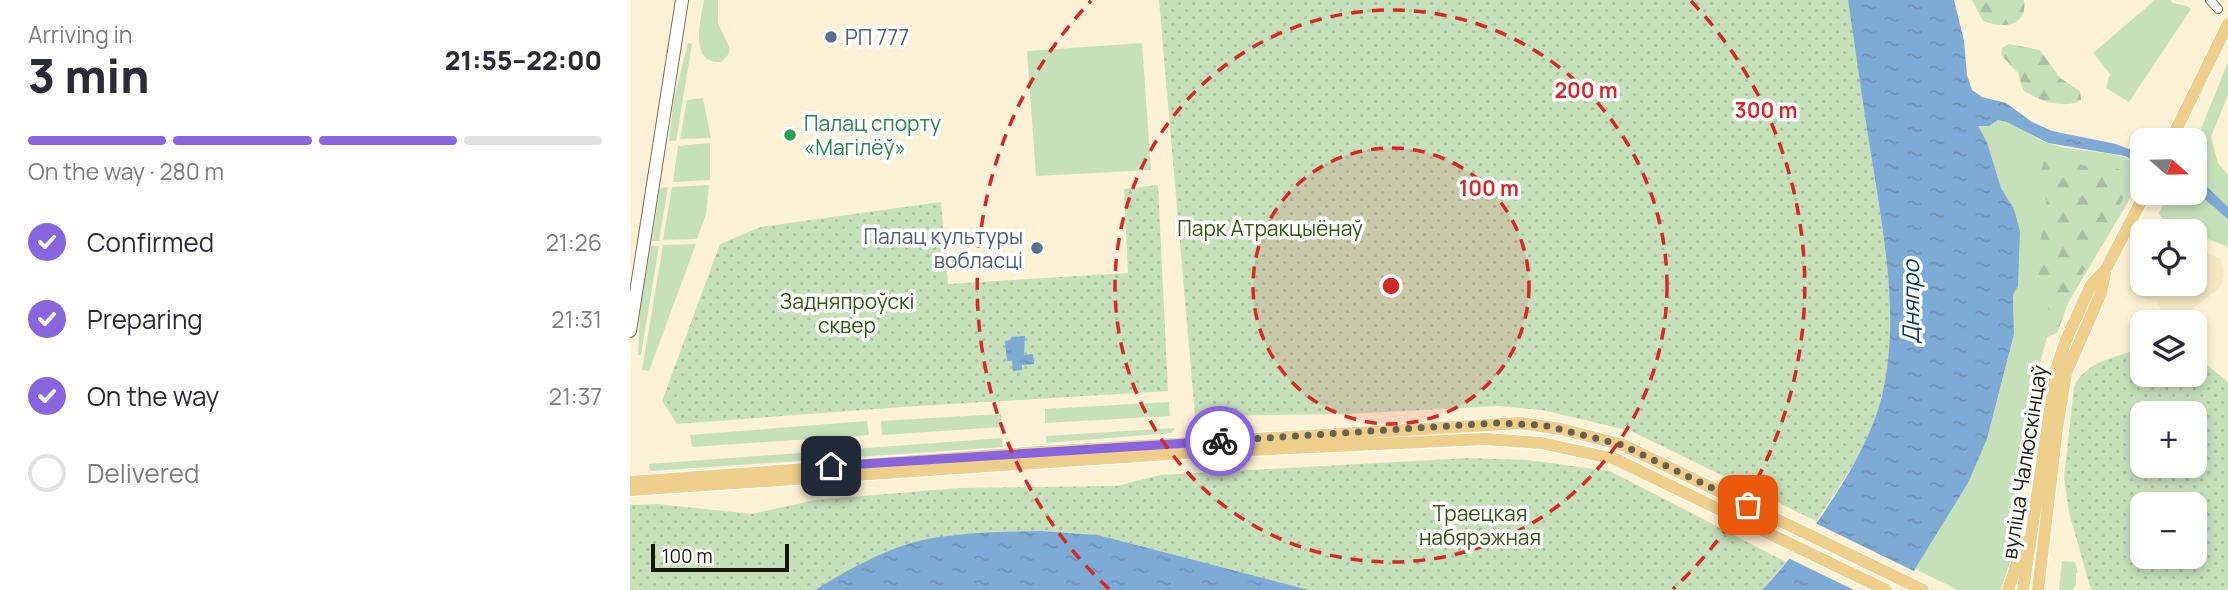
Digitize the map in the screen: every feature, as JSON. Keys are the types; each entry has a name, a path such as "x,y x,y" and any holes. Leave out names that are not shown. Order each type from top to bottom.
{"main road":[{"path":"630,331 638,251 682,0"},
{"path":"2177,128 2228,24"},
{"name":"вуліца Чалюскінцаў","path":"2023,590 2056,370 2066,340 2091,285 2106,269 2140,205"},
{"name":"вуліца Чалюскінцаў","path":"2038,590 2066,373 2101,293 2106,269"},
{"path":"630,482 1494,423 1543,425 1622,445 1923,590"},
{"path":"630,490 1184,453 1485,439 1541,443 1615,459 1886,590"},
{"path":"2008,590 2025,540 2038,484"}],"street":[{"path":"2210,0 2218,9"}],"shaded area":[{"path":"2207,253 2221,259 2224,275 2221,286 2191,310 2161,310 2156,300 2140,296 2207,296"}],"green space":[{"path":"704,0 718,0 718,23 730,49 721,62 711,61 704,56 700,48 699,28"},
{"name":"Парк Атракцыёнаў","path":"1159,0 1848,0 1883,235 1891,328 1884,390 1875,420 1863,447 1816,521 1631,431 1542,410 1497,406 1349,414 1195,416"},
{"path":"1972,0 2024,0 2024,9 2018,21 2012,24 1990,24 1983,21"},
{"path":"2155,0 2170,0 2191,9 2129,102 2106,88 2110,74 2093,53"},
{"path":"688,43 692,44 676,141 669,141 674,98"},
{"path":"1142,43 1151,170 1036,176 1027,51"},
{"path":"2009,44 2040,50 2060,78 2080,91 2081,100 2059,104 2023,90 2018,73 2001,55 2002,48"},
{"path":"2228,62 2228,95 2211,137 2218,163 2228,175 2228,247 2207,239 2207,219 2163,219 2159,213 2163,205 2207,205 2207,128 2201,128"},
{"path":"703,98 711,138 680,139 687,100"},
{"path":"1998,120 2047,143 2130,160 2130,197 2127,204 2047,338 2025,415 2013,570 2006,590 1958,590 1915,569 1968,483 1987,439 2014,334 2013,295 2018,286 2018,264 2014,209 2001,188 1987,142 1977,126"},
{"path":"710,143 710,180 673,182 678,146"},
{"path":"2050,156 2065,158 2092,168 2122,170 2128,181 2124,197 2072,293 2057,333 2045,338 2048,301 2037,276 2042,261 2040,241 2047,209 2042,168"},
{"path":"709,185 706,214 697,239 663,240 672,187"},
{"name":"Задняпроўскі сквер","path":"1158,185 1168,391 677,424 662,401 720,244 761,227 941,202 948,284 1128,273 1124,189"},
{"path":"668,187 659,241 652,241 660,188"},
{"path":"696,244 649,371 642,370 663,245"},
{"path":"651,246 659,246 641,355 638,355 640,310"},
{"path":"2130,352 2130,387 2207,387 2207,365 2228,382 2228,590 2091,590 2069,512 2064,478 2074,387 2086,371 2112,357"},
{"path":"1169,402 1170,416 1045,423 1045,409"},
{"path":"1001,414 1002,427 882,435 881,421"},
{"path":"867,421 869,435 692,447 690,435"},
{"path":"1175,428 1172,433 1046,443 1046,436"},
{"path":"1002,438 1003,447 650,471 649,464"},
{"name":"Траецкая набярэжная","path":"1469,458 1527,460 1610,471 1786,562 1762,590 1309,590 1098,535 1041,531 954,535 921,541 869,560 815,590 630,590 630,505 657,504 752,514 815,500 959,488 1117,486 1160,475"},
{"path":"2062,561 2075,562 2078,573 2073,590 2059,590"}],"water":[{"name":"Дняпро","path":"1848,0 1954,0 1972,90 1982,97 2006,103 2032,122 2052,131 2130,149 2130,159 2048,143 1998,120 1989,126 1978,126 1987,142 2001,188 2014,209 2020,231 2018,286 2013,295 2014,334 1987,439 1968,483 1915,569 1906,590 1762,590 1797,549 1833,499 1863,446 1882,396 1890,342 1889,288"},
{"path":"2207,187 2228,207 2228,219 2207,201"},
{"path":"1025,336 1024,355 1033,354 1034,364 1022,365 1022,370 1013,371 1012,361 1007,361 1005,341 1011,340 1011,337"},
{"path":"1041,531 1098,535 1309,590 815,590 880,555 923,540 967,534"}],"pier":[{"path":"1811,521 1918,573 1910,590 1854,590 1786,557"}],"way so far":[{"path":"1220,441 1494,423 1543,425 1622,445 1748,505"}],"place":[{"name":"РП 777","path":"831,37"},
{"name":"Палац спорту «Магілёў»","path":"790,135"},
{"name":"Палац культуры вобласці","path":"1037,248"}],"route":[{"path":"831,466 1220,441"}]}
